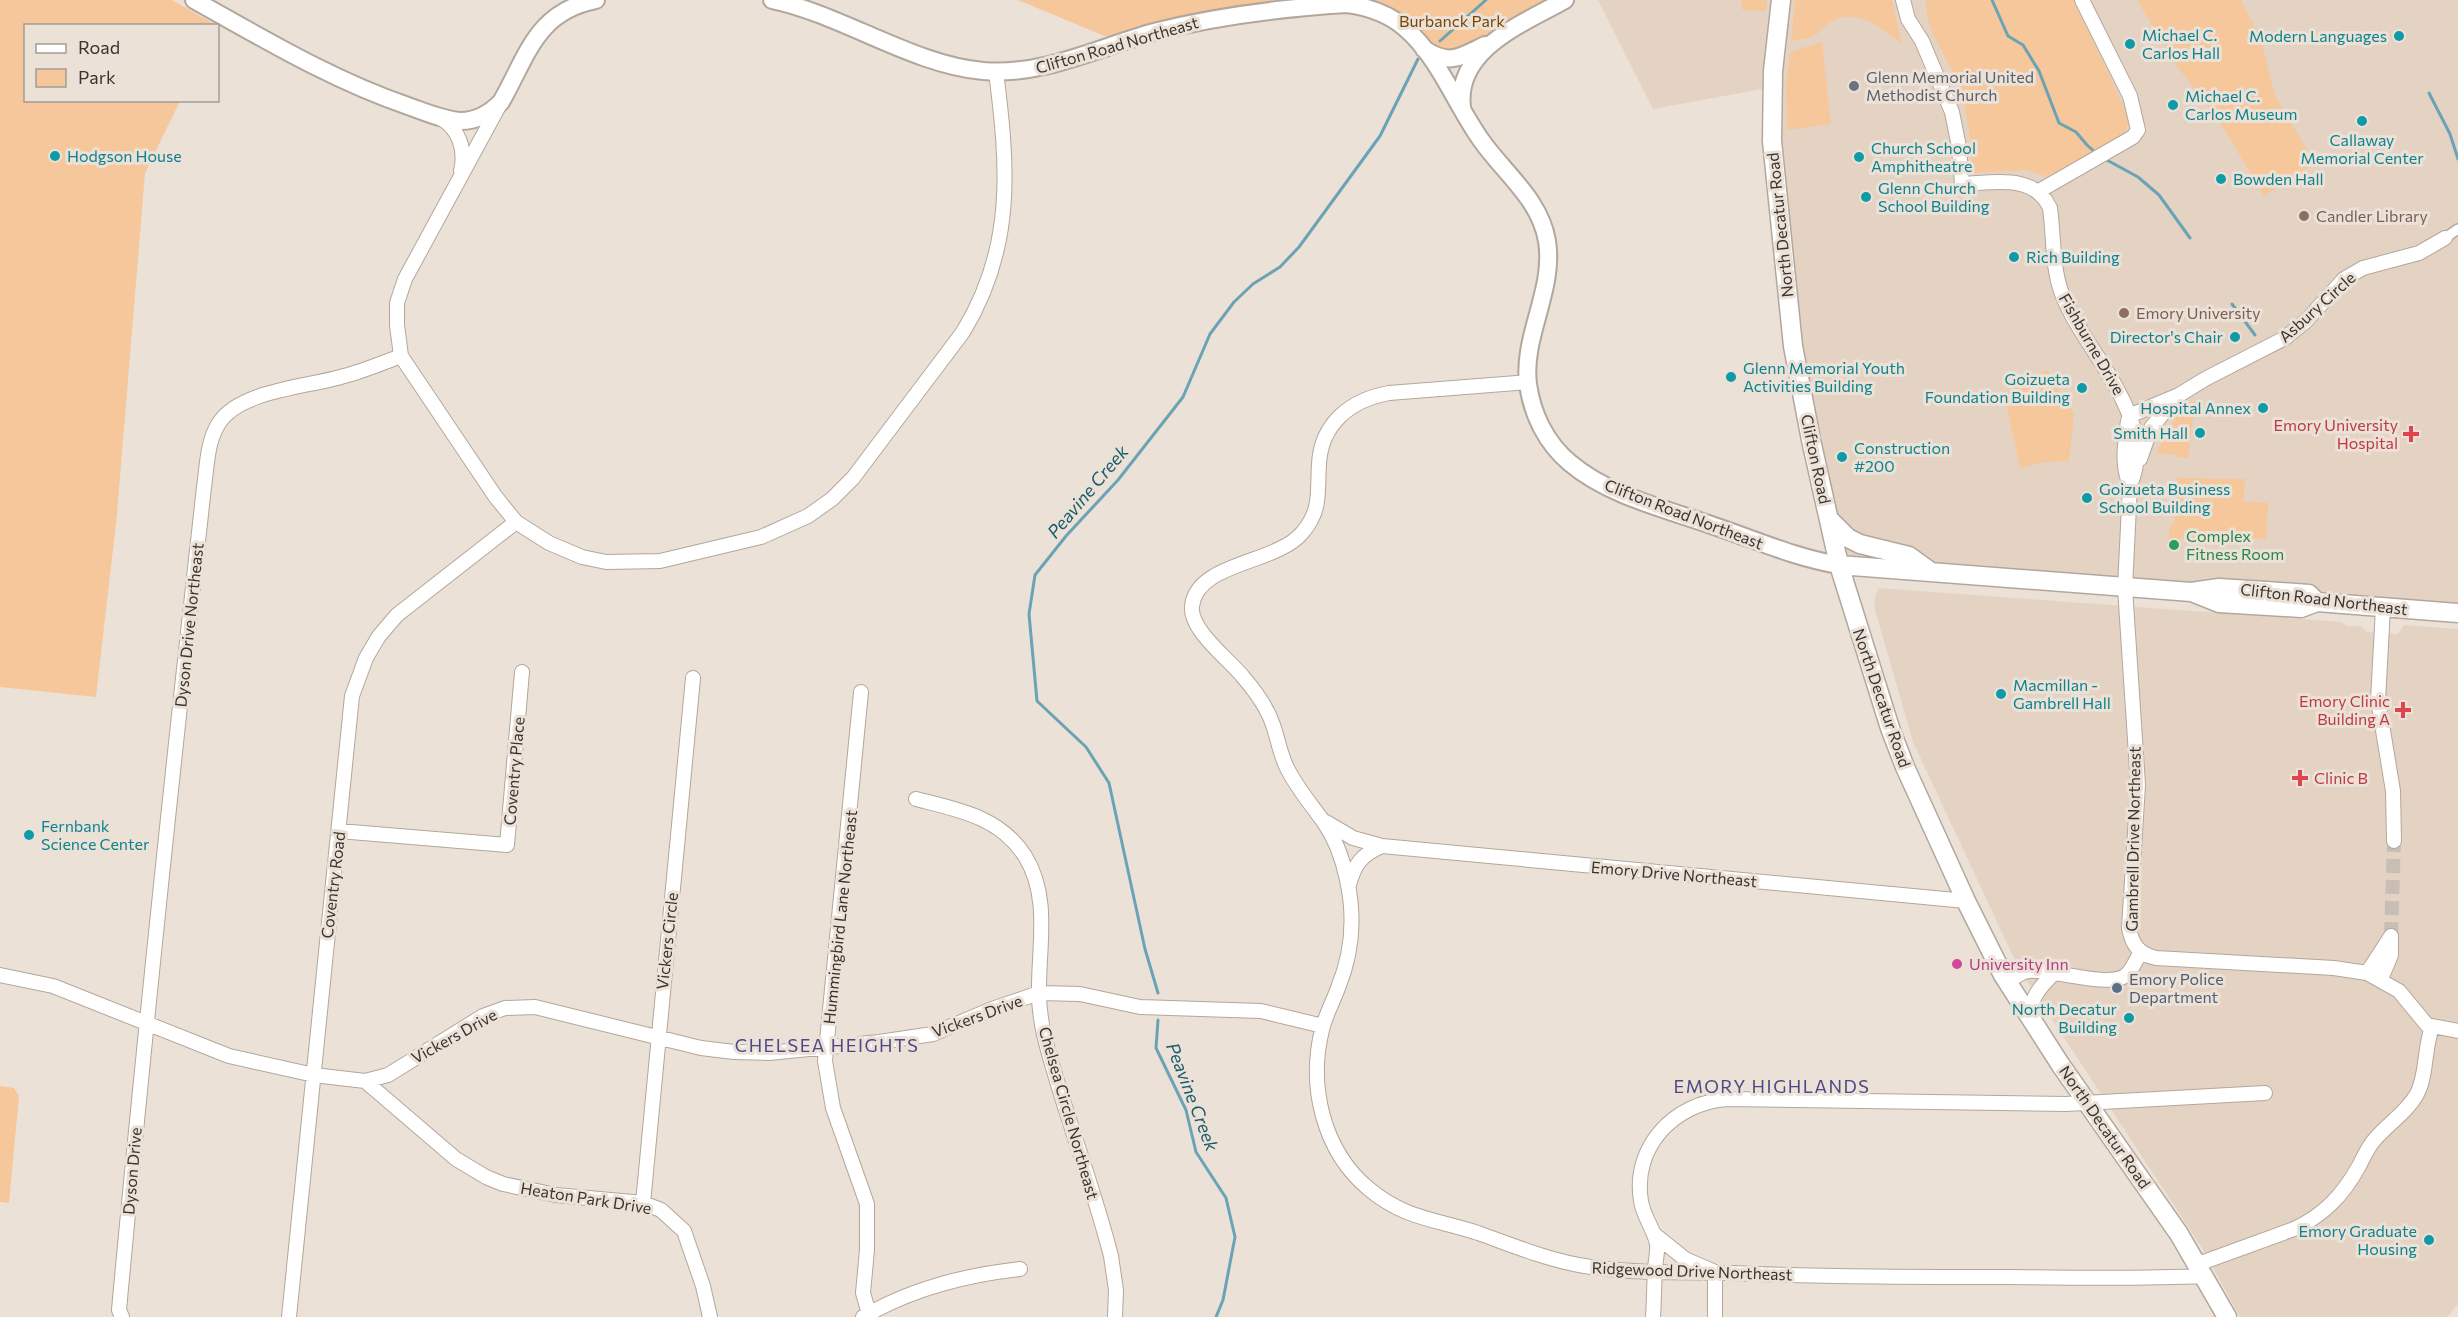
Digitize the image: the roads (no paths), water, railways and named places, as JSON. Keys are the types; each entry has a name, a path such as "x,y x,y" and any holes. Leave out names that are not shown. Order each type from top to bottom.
{"main road":[{"name":"North Decatur Road","path":"1781,0 1772,91 1772,141 1791,324"},
{"name":"Clifton Road","path":"1791,324 1799,379 1815,457"},
{"name":"North Decatur Road","path":"1815,457 1839,566 1884,707 1904,765 1966,901 2007,981 2030,1018 2202,1270 2227,1317"},
{"path":"1829,519 1848,538 1860,544 1909,556 1932,573"},
{"path":"1839,566 2118,587"},
{"path":"1863,567 1978,577"},
{"name":"Clifton Road Northeast","path":"2118,587 2191,592 2219,603 2301,608 2317,602 2458,613"}],"street":[{"path":"194,0 308,64 384,98 435,115 451,120 470,120 486,114 501,102"},
{"path":"596,0 559,13 543,26 401,291 396,314 401,356 495,496 516,522 549,543 582,557 606,562 660,561 760,537 808,516 837,495 865,463 957,340 972,316 989,279 1000,233 1006,193 1004,134 996,72"},
{"name":"Clifton Road Northeast","path":"772,0 827,16 946,64 996,72 1052,65 1153,33 1211,19 1340,5 1378,5 1399,23 1423,49 1462,107 1480,139 1535,208 1547,238 1548,270 1532,342 1528,382 1534,410 1547,437 1558,452 1583,473 1638,498 1790,554 1839,566"},
{"path":"1423,49 1449,60 1489,44 1565,0"},
{"path":"1903,0 1908,19 1922,41 1952,112 1959,147 1962,184 2022,183 2039,191 2135,134 2130,96 2082,0"},
{"path":"1462,107 1461,98 1466,78 1489,44"},
{"path":"435,115 450,125 463,149 463,161 457,183"},
{"name":"Fishburne Drive","path":"2039,191 2050,208 2058,274 2063,295 2124,400 2129,416 2124,445 2124,472 2133,479 2118,587"},
{"name":"Asbury Circle","path":"2129,416 2179,395 2205,379 2286,338 2306,321 2344,279 2363,268 2408,257 2458,229"},
{"name":"Dyson Drive Northeast","path":"146,1024 201,513 213,438 219,423 230,410 248,401 344,377 401,356"},
{"name":"Ridgewood Drive Northeast","path":"1528,382 1389,393 1375,395 1352,406 1335,420 1323,441 1320,452 1318,503 1311,520 1300,536 1293,543 1266,557 1217,574 1198,590 1192,607 1199,629 1233,664 1259,698 1270,718 1285,763 1298,788 1335,844 1349,886 1351,929 1347,959 1340,984 1323,1026 1317,1070 1321,1114 1342,1160 1366,1187 1391,1204 1418,1218 1477,1233 1555,1260 1613,1270 1832,1277 2112,1278 2202,1270 2294,1229 2317,1217 2332,1204 2355,1173 2376,1138 2408,1107 2416,1095 2421,1083 2427,1040 2432,1027"},
{"name":"Asbury Circle","path":"2133,479 2151,428 2161,413 2179,395"},
{"name":"Coventry Road","path":"289,1317 352,696 366,658 379,636 398,615 516,522"},
{"name":"Gambrell Drive Northeast","path":"2118,587 2138,785 2129,928 2131,938 2140,953 2156,958 2334,968 2367,973 2399,991 2423,1021 2432,1027"},
{"path":"2383,608 2378,700 2393,791 2394,841"},
{"name":"Coventry Place","path":"339,831 507,845 522,672"},
{"name":"Vickers Circle","path":"643,1203 693,678"},
{"name":"Hummingbird Lane Northeast","path":"861,692 826,1048 826,1071 834,1108 867,1204 867,1250 863,1293 866,1316"},
{"name":"Chelsea Circle Northeast","path":"916,799 989,820 1006,834 1024,855 1036,878 1041,904 1040,1016 1049,1056 1111,1256 1116,1290 1115,1317"},
{"name":"Emory Drive Northeast","path":"1314,810 1342,833 1382,846 1966,901"},
{"path":"1349,886 1358,861 1382,846"},
{"path":"2367,973 2391,936 2391,955 2380,979"},
{"path":"2007,981 2026,971 2046,971 2076,977 2120,978 2126,975 2140,953"},
{"path":"2030,1018 2030,1006 2037,990 2053,974"},
{"path":"0,975 53,986 229,1056 314,1076 364,1081"},
{"name":"Vickers Drive","path":"364,1081 388,1075 464,1027 495,1010 505,1008 535,1007 550,1010 700,1048 769,1053 933,1034 992,1009 1039,993 1080,994 1140,1007 1261,1011 1323,1026"},
{"name":"Dyson Drive","path":"122,1317 119,1310 146,1024"},
{"path":"2432,1027 2458,1031"},
{"name":"Heaton Park Drive","path":"364,1081 456,1159 486,1177 520,1189 556,1195 643,1203 661,1210 684,1231 703,1286 710,1317"},
{"path":"1653,1317 1657,1250 1653,1233 1643,1211 1640,1182 1645,1155 1656,1136 1671,1120 1689,1108 1706,1102 1726,1099 2089,1103 2265,1093"},
{"path":"1653,1233 1685,1259 1715,1272 1715,1317"},
{"path":"866,1316 887,1304 958,1278 1020,1269"}],"waterway":[{"name":"Peavine Creek","path":"1440,41 1486,0"},
{"path":"1992,0 2008,36 2023,45 2039,71 2059,123 2076,132 2097,154"},
{"name":"Peavine Creek","path":"1158,993 1145,949 1109,783 1086,747 1037,701 1029,614 1035,575 1066,536 1118,480 1183,397 1210,334 1234,302 1253,284 1280,267 1299,247 1380,136 1418,59"},
{"path":"2429,93 2450,134 2458,159"},
{"path":"2105,159 2138,177 2159,195 2190,238"},
{"path":"2232,304 2255,335"},
{"name":"Peavine Creek","path":"1158,1020 1156,1048 1186,1110 1196,1152 1226,1198 1235,1237 1223,1300 1216,1317"}],"tunnel":[{"path":"2391,936 2394,841"}],"place":[{"name":"Modern Languages","path":"2399,36"},
{"name":"Michael C. Carlos Hall","path":"2130,44"},
{"name":"Glenn Memorial United Methodist Church","path":"1854,86"},
{"name":"Michael C. Carlos Museum","path":"2173,105"},
{"name":"Callaway Memorial Center","path":"2362,121"},
{"name":"Hodgson House","path":"55,156"},
{"name":"Church School Amphitheatre","path":"1859,157"},
{"name":"Bowden Hall","path":"2221,179"},
{"name":"Glenn Church School Building","path":"1866,197"},
{"name":"Candler Library","path":"2304,216"},
{"name":"Rich Building","path":"2014,257"},
{"name":"Emory University","path":"2124,313"},
{"name":"Director's Chair","path":"2235,337"},
{"name":"Glenn Memorial Youth Activities Building","path":"1731,377"},
{"name":"Goizueta Foundation Building","path":"2082,388"},
{"name":"Hospital Annex","path":"2263,408"},
{"name":"Smith Hall","path":"2200,433"},
{"name":"Emory University Hospital","path":"2411,434"},
{"name":"Construction #200","path":"1842,457"},
{"name":"Goizueta Business School Building","path":"2087,498"},
{"name":"Complex Fitness Room","path":"2174,545"},
{"name":"Macmillan - Gambrell Hall","path":"2001,694"},
{"name":"Emory Clinic Building A","path":"2403,710"},
{"name":"Clinic B","path":"2300,778"},
{"name":"Fernbank Science Center","path":"29,835"},
{"name":"University Inn","path":"1957,964"},
{"name":"Emory Police Department","path":"2117,988"},
{"name":"North Decatur Building","path":"2129,1018"},
{"name":"Emory Graduate Housing","path":"2429,1240"}],"district":[{"name":"CHELSEA HEIGHTS","path":"827,1046"},
{"name":"EMORY HIGHLANDS","path":"1772,1087"}],"park label":[{"name":"Burbanck Park","path":"1452,21"}]}
